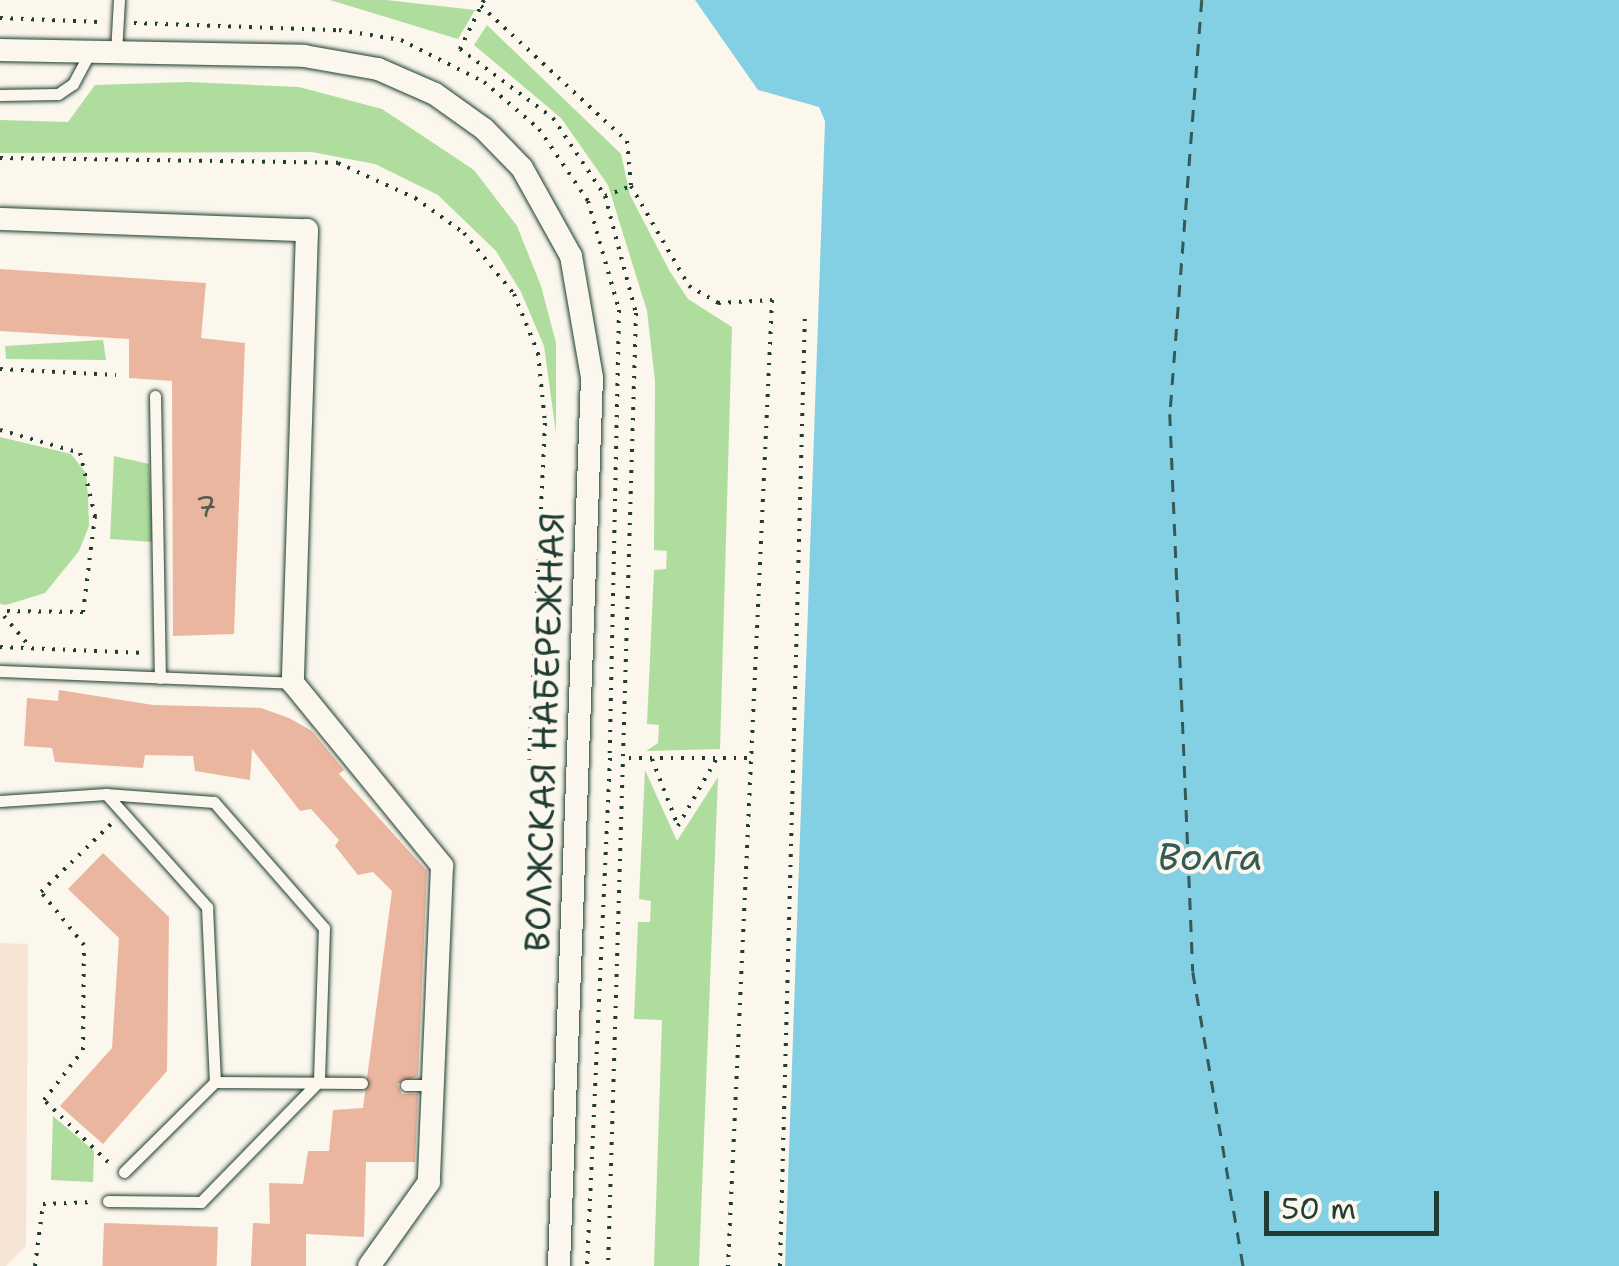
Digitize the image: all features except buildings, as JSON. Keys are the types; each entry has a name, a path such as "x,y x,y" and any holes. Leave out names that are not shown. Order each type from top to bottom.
{"street":[{"name":"ВОЛЖСКАЯ НАБЕРЕЖНАЯ","path":"0,50 304,56 378,69 435,94 484,130 548,207 585,306 592,378 558,1266"},
{"path":"0,218 307,230 294,683 442,866 429,1182 369,1266"}],"lane":[{"path":"116,53 120,0"},
{"path":"0,95 58,94 74,84 90,52"},
{"path":"155,396 160,678"},
{"path":"0,671 294,683"},
{"path":"106,794 207,907 215,1082"},
{"path":"0,801 106,794 214,802 324,928 319,1081 201,1202 108,1202"},
{"path":"124,1172 215,1082 362,1083"},
{"path":"406,1085 435,1085"}],"path":[{"path":"608,1266 629,758 636,313 605,196 553,118 460,49 483,3 627,141 631,186 689,286 718,303 772,300 728,1266"},
{"path":"0,18 339,30 401,40 484,82 539,128 588,201 619,310 610,758 587,1266"},
{"path":"0,158 338,164 414,198 464,233 514,294 538,353 545,422 529,760"},
{"path":"605,196 631,186"},
{"path":"780,1266 805,312"},
{"path":"0,369 116,375"},
{"path":"0,430 80,453 95,516 83,612 1,614"},
{"path":"1,614 52,673"},
{"path":"0,647 160,653"},
{"path":"629,758 751,758"},
{"path":"652,759 678,826 717,758"},
{"path":"34,1266 44,1204 108,1202 108,1158 44,1100 82,1050 84,945 41,892 122,813"}],"shaded area":[{"path":"0,943 28,944 26,1246 6,1266 0,1266"}],"green space":[{"path":"330,0 386,0 475,10 458,39"},
{"path":"487,25 621,154 630,195 669,270 688,299 732,327 720,749 646,751 658,743 659,725 647,724 654,570 666,569 667,551 654,550 655,381 647,311 608,185 561,118 474,45"},
{"path":"187,82 299,87 382,109 474,170 517,226 541,286 556,343 556,433 544,346 521,292 496,251 438,195 375,164 312,152 0,153 0,120 68,122 95,85"},
{"path":"103,340 106,360 6,359 5,346"},
{"path":"0,437 71,454 86,473 88,496 89,526 79,551 45,593 6,605 0,604"},
{"path":"114,456 149,464 153,542 110,539"},
{"path":"645,770 677,841 718,777 699,1266 654,1266 662,1020 634,1019 638,922 650,922 651,901 639,899"},
{"path":"53,1116 94,1151 93,1182 51,1180"}],"water":[{"name":"Волга","path":"695,0 1619,0 1619,1266 785,1266 825,121 819,107 758,90"}],"ferry route":[{"path":"1202,0 1170,414 1193,972 1243,1266"}]}
